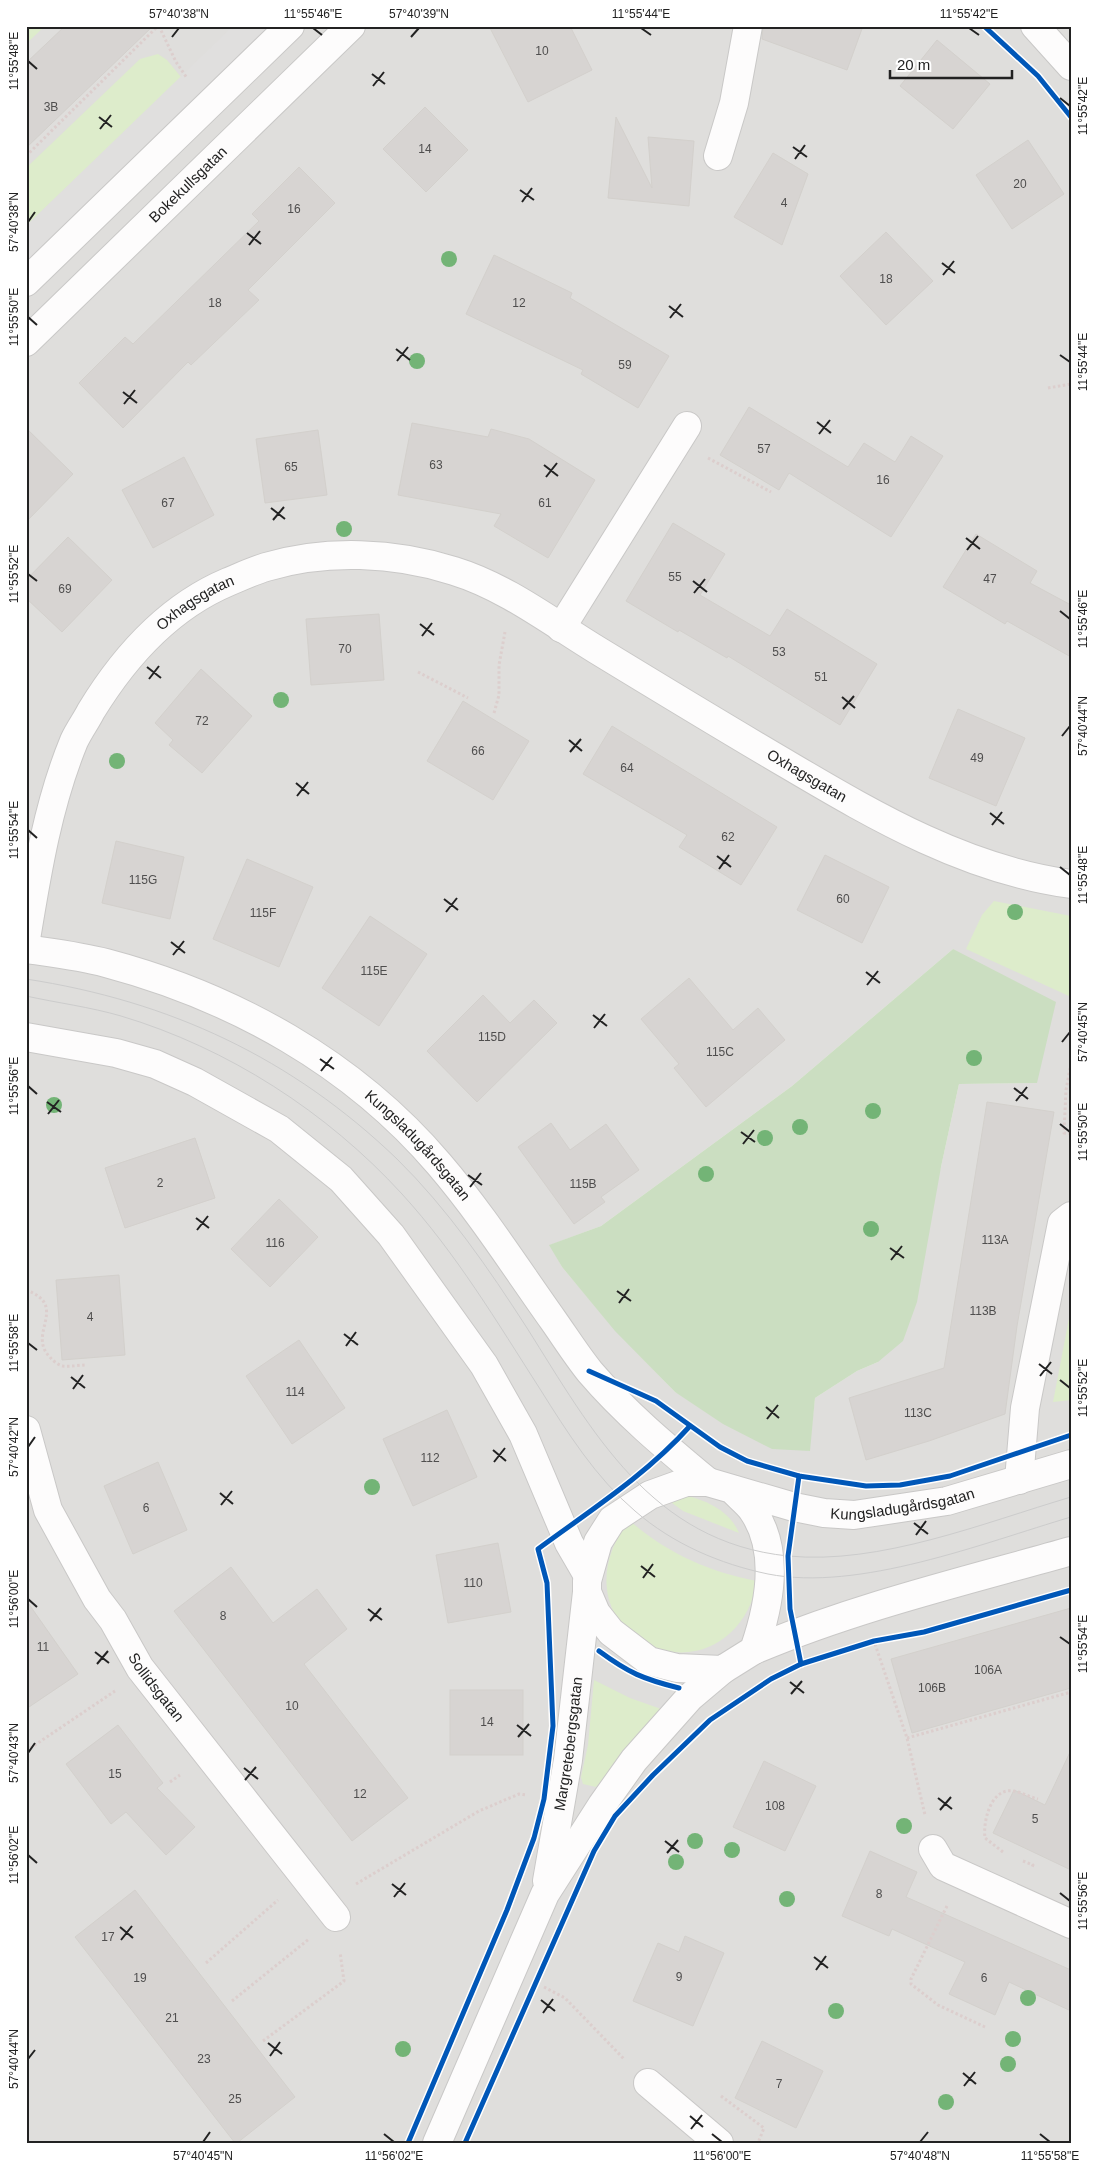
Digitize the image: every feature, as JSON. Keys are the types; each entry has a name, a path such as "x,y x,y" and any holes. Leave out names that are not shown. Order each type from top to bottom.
{"street":[{"path":"26,282 290,26"},
{"name":"Bokekullsgatan","path":"26,342 351,26"},
{"path":"718,156 734,103 748,26"},
{"path":"1035,26 1071,66"},
{"path":"561,628 687,426"},
{"name":"Oxhagsgatan","path":"26,939 47,822 75,739 103,692 137,649 168,618 209,590 265,567 299,560 352,555 421,562 472,578 498,589 861,808 916,836 975,860 1035,879 1071,884"},
{"name":"Kungsladugårdsgatan","path":"26,949 103,962 165,980 219,1001 261,1021 330,1064 379,1104 439,1164 465,1196 589,1370 638,1424 720,1485 824,1513 854,1515 904,1509 948,1500 1071,1464"},
{"path":"26,1037 116,1053 155,1064 195,1082 279,1129 341,1179 391,1236 484,1365 523,1434 587,1583 596,1613 611,1632 649,1661 677,1668 722,1670"},
{"path":"1019,1480 1025,1408 1062,1223 1071,1216"},
{"name":"Sollidsgatan","path":"26,1430 48,1510 97,1599 113,1620 143,1672 330,1909"},
{"name":"Margretebergsgatan","path":"545,1894 568,1760 587,1583 598,1542 612,1520 629,1506 670,1487 686,1482 720,1485"},
{"path":"720,1485 753,1511 763,1532 768,1552 770,1574 768,1606 754,1650"},
{"path":"754,1650 794,1633 862,1610 1071,1551"},
{"name":"Margretebergsgatan","path":"437,2143 545,1894 602,1805 634,1760 690,1697 722,1670 754,1650"},
{"path":"932,1849 944,1866 1071,1924"},
{"path":"648,2083 719,2143"}],"path":[{"path":"26,156 158,26 176,62 207,107"},
{"path":"1048,388 1071,384"},
{"path":"673,448 711,459 771,492"},
{"path":"494,713 499,695 501,643 507,628"},
{"path":"418,672 468,698"},
{"path":"1071,1063 1066,1090 1064,1133 1071,1134"},
{"path":"26,1290 40,1297 47,1307 48,1318 43,1330 43,1346 49,1357 63,1366 86,1365"},
{"path":"874,1641 907,1738 932,1849"},
{"path":"26,1751 143,1672"},
{"path":"907,1738 1071,1692"},
{"path":"1006,1854 985,1838 985,1820 993,1802 1002,1793 1009,1790 1038,1799"},
{"path":"232,2001 330,1909 479,1811 519,1794 527,1796"},
{"path":"1015,1857 1033,1865 1017,1899"},
{"path":"962,1874 911,1979 911,1984 938,2005 984,2027"},
{"path":"206,1963 305,1877"},
{"path":"263,2041 344,1981 330,1909"},
{"path":"542,1986 565,1998 648,2083"}],"shaded area":[{"path":"26,26 1071,26 1071,2143 26,2143","holes":["953,949 1037,1083 959,1084 941,1167 878,1362 857,1371 815,1398 809,1451 675,1392 616,1331 562,1267 550,1245 601,1226 792,1086"]},
{"path":"233,26 273,26 26,268 26,226"}],"green space":[{"path":"26,26 45,26 26,44"},
{"path":"158,54 167,60 181,77 26,226 26,168 140,59"},
{"path":"994,901 1071,916 1071,997 966,949 982,915"},
{"path":"953,949 1056,1002 1037,1083 959,1084 941,1167 917,1302 903,1341 878,1362 857,1371 815,1398 810,1451 772,1449 723,1424 675,1392 615,1331 562,1267 549,1245 601,1226 792,1086"},
{"path":"1071,1308 1071,1400 1053,1402"},
{"path":"678,1494 696,1498 722,1511 729,1517 739,1533 683,1511 661,1495"},
{"path":"630,1521 659,1543 689,1560 722,1572 757,1581 752,1601 743,1618 731,1632 717,1643 700,1650 682,1652 663,1650 644,1642 628,1631 617,1617 610,1602 607,1586 607,1569 619,1536"},
{"path":"594,1680 630,1698 664,1710 596,1787 583,1784 581,1777 588,1745"}],"building":[{"path":"65,26 153,26 26,148 26,63"},
{"path":"489,26 570,26 592,70 528,102"},
{"path":"763,26 863,26 847,70 762,39"},
{"path":"937,40 990,84 953,129 900,86"},
{"path":"425,107 468,150 426,192 383,149"},
{"path":"616,117 652,188 648,137 694,141 689,206 608,198"},
{"path":"1028,140 1064,194 1012,229 976,175"},
{"path":"773,153 808,174 782,245 734,217"},
{"path":"299,167 335,203 248,290 259,300 191,365 188,362 123,428 79,383 125,337 133,344 259,221 252,214"},
{"path":"886,232 933,281 886,325 840,276"},
{"path":"494,255 572,293 570,298 669,356 638,408 581,374 583,370 466,314"},
{"path":"749,407 848,467 864,443 895,462 911,436 943,456 891,537 789,473 779,490 720,455"},
{"path":"412,423 488,437 491,429 529,439 595,480 548,558 494,526 501,514 398,495"},
{"path":"26,428 73,474 26,522"},
{"path":"318,430 327,495 265,503 256,439"},
{"path":"184,457 214,515 153,548 122,490"},
{"path":"673,523 725,554 700,595 770,636 787,609 877,664 840,725 728,656 727,658 679,630 678,632 626,601"},
{"path":"976,534 1037,571 1030,583 1071,605 1071,657 1007,621 1005,624 943,587"},
{"path":"68,537 112,580 62,632 26,598 26,580"},
{"path":"379,614 384,680 311,685 306,619"},
{"path":"201,669 252,716 202,773 169,745 173,740 155,723"},
{"path":"463,701 529,741 493,800 427,761"},
{"path":"958,709 1025,738 996,806 929,778"},
{"path":"612,726 777,827 741,885 679,847 687,835 583,774"},
{"path":"116,841 184,857 170,919 102,903"},
{"path":"825,855 889,887 862,943 797,910"},
{"path":"247,859 313,887 279,967 213,939"},
{"path":"370,916 427,954 379,1026 322,988"},
{"path":"689,978 733,1030 758,1008 785,1040 706,1107 674,1068 679,1064 641,1019"},
{"path":"483,995 510,1023 534,1000 557,1023 477,1102 427,1051"},
{"path":"987,1102 1054,1112 1017,1326 1005,1414 929,1441 866,1460 849,1398 944,1368"},
{"path":"551,1123 570,1150 606,1124 639,1170 601,1197 605,1202 574,1224 518,1147"},
{"path":"195,1138 215,1198 125,1228 105,1168"},
{"path":"279,1199 318,1237 270,1287 231,1249"},
{"path":"119,1275 125,1355 62,1360 56,1280"},
{"path":"299,1340 345,1408 292,1444 246,1376"},
{"path":"447,1410 477,1477 413,1506 383,1439"},
{"path":"158,1462 187,1530 133,1554 104,1486"},
{"path":"498,1543 511,1612 448,1623 436,1555"},
{"path":"231,1567 273,1623 317,1589 347,1629 304,1664 408,1798 352,1841 174,1611"},
{"path":"26,1600 78,1674 26,1709"},
{"path":"1071,1608 1071,1688 912,1733 891,1659"},
{"path":"450,1690 523,1690 523,1755 450,1755"},
{"path":"118,1725 163,1783 157,1788 195,1827 166,1855 126,1812 111,1824 66,1764"},
{"path":"1071,1750 1071,1870 993,1833 1014,1790 1045,1805"},
{"path":"764,1761 816,1786 785,1851 733,1827"},
{"path":"870,1851 917,1872 906,1897 1071,1970 1071,2011 1009,1982 995,2015 949,1994 965,1962 892,1929 889,1936 842,1916"},
{"path":"135,1890 295,2097 237,2143 235,2143 75,1937"},
{"path":"685,1936 724,1953 693,2026 633,2001 658,1943 679,1952"},
{"path":"762,2041 823,2071 796,2128 735,2098"}],"tram line":[{"path":"26,979 79,989 130,1002 179,1019 226,1039 271,1063 315,1091 357,1123 397,1159 450,1218 498,1284 602,1442 630,1475 662,1505 699,1529 740,1546 788,1556 823,1557 859,1554 931,1540 1071,1497"},
{"path":"26,996 121,1016 161,1029 200,1046 274,1086 342,1136 402,1194 440,1240 492,1313 550,1405 595,1469 635,1511 681,1543 732,1565 768,1574 804,1578 841,1576 881,1571 921,1562 1071,1517"}],"cycle path":[{"path":"984,26 1038,76 1071,117"},
{"path":"589,1371 656,1401 720,1447 747,1461 799,1476 866,1486 900,1485 950,1476 1071,1435"},
{"path":"408,2143 507,1910 534,1838 544,1799 553,1726 547,1583 538,1549 637,1476 690,1426"},
{"path":"799,1476 788,1556 790,1609 801,1664"},
{"path":"465,2143 594,1851 615,1816 653,1775 710,1720 771,1679 801,1664 874,1641 924,1632 1071,1590"},
{"path":"599,1651 619,1665 637,1674 656,1682 679,1688"}]}
